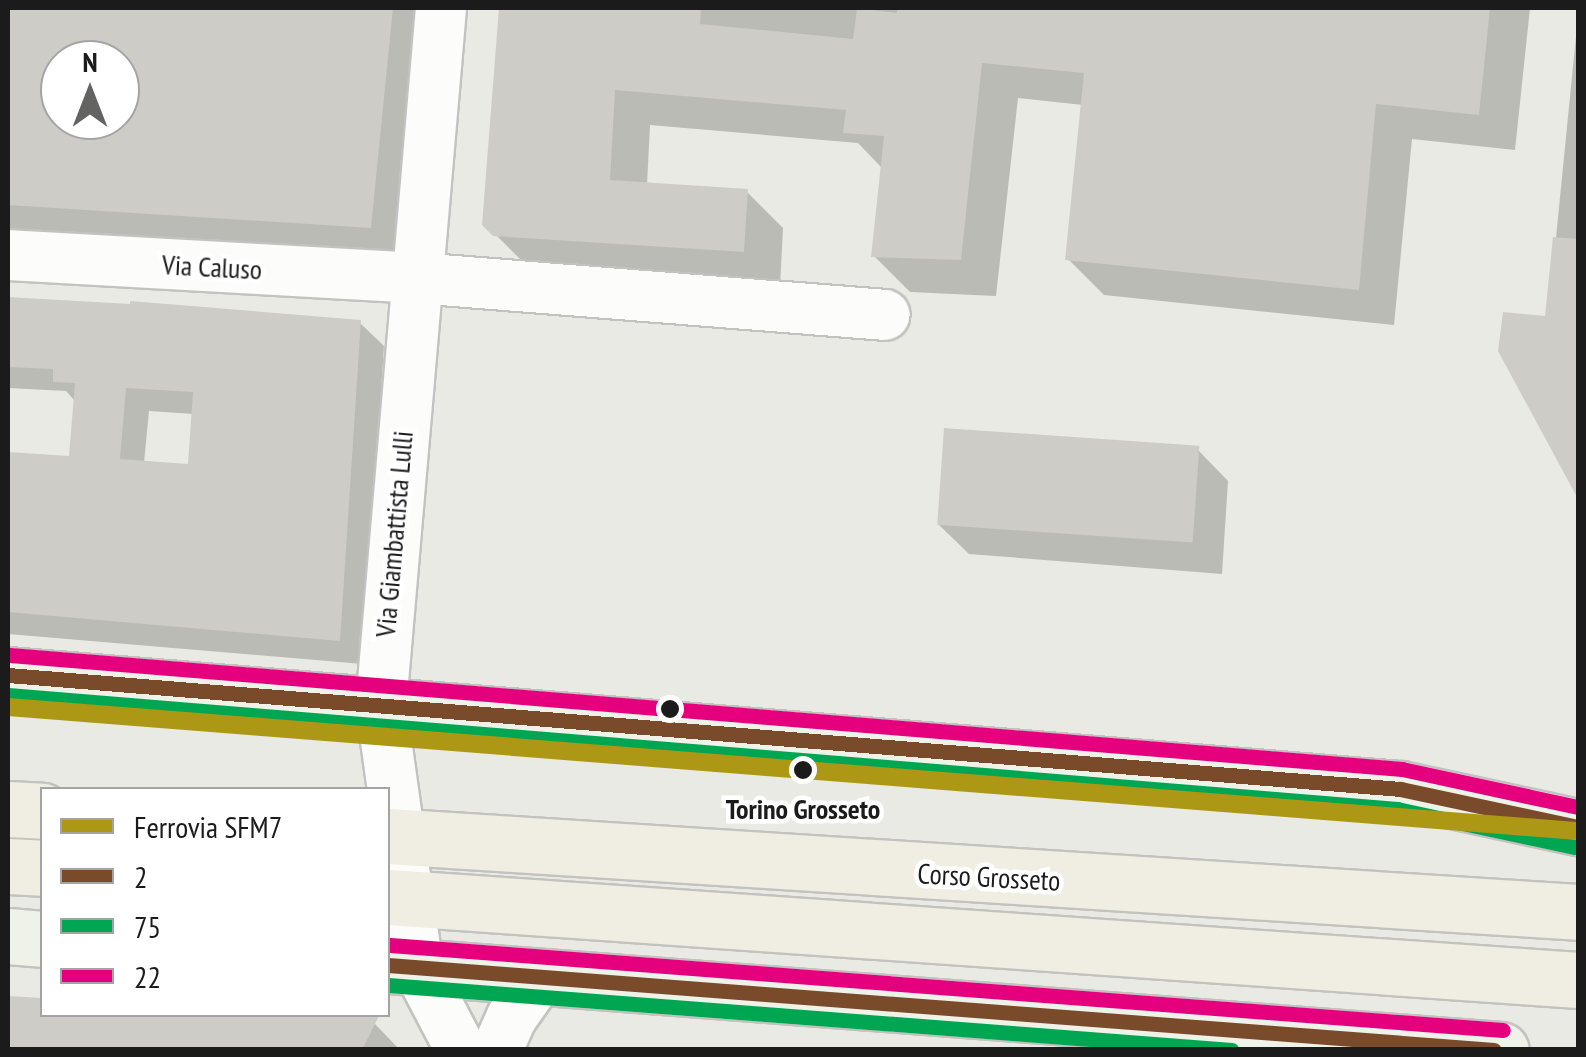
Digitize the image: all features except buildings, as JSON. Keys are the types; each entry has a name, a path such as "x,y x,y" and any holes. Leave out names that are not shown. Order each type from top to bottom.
{"main road":[{"path":"8,675 1400,789 1578,827"},
{"path":"8,808 40,811"},
{"name":"Corso Grosseto","path":"393,836 1578,912"},
{"path":"8,866 40,868"},
{"path":"398,898 1578,980"},
{"path":"8,936 40,939"},
{"path":"403,967 1500,1050"}],"street":[{"name":"Via Giambattista Lulli","path":"389,787 381,704 442,8"},
{"name":"Via Caluso","path":"8,255 416,278"},
{"path":"416,278 885,315"},
{"path":"1400,789 1578,803"},
{"name":"Via Giambattista Lulli","path":"390,803 403,967 461,1050"},
{"path":"497,1050 512,1017 540,977"}],"rail line":[{"name":"SFM7","path":"8,707 1578,831"}],"transit line":[{"name":"22","path":"10,655 1402,769 1578,807"},
{"name":"2","path":"8,675 1400,789 1578,827"},
{"name":"75","path":"8,695 1397,809 1574,847"},
{"name":"22","path":"390,945 1503,1030"},
{"name":"2","path":"390,965 1494,1050"},
{"name":"75","path":"390,985 1232,1050"}],"place":[{"name":"Torino Grosseto","path":"803,770"}]}
